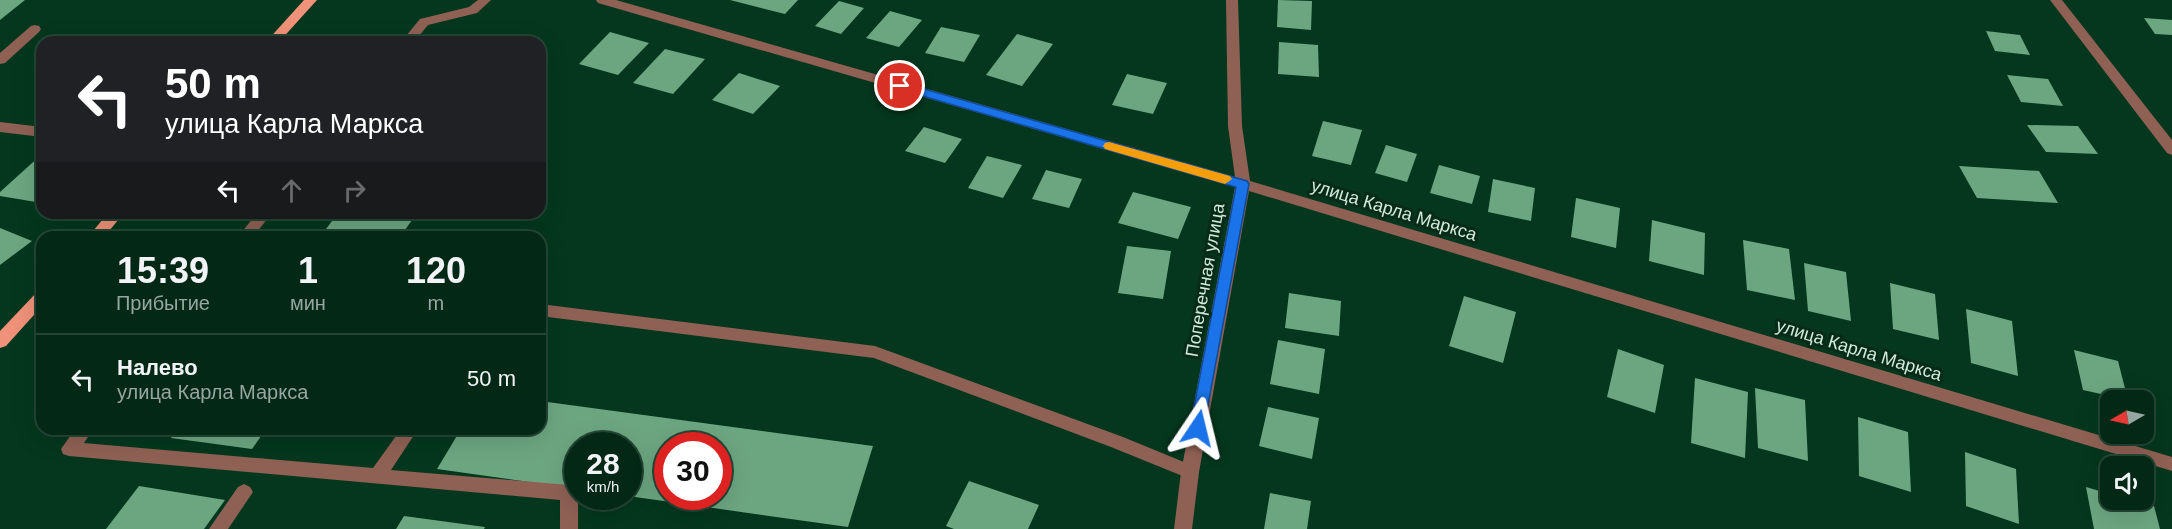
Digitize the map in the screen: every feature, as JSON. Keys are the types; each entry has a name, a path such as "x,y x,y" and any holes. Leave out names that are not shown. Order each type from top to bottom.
{"main road":[{"path":"277,36 310,0"},
{"path":"100,231 112,219"},
{"path":"0,342 36,303"}],"street":[{"path":"412,36 424,22 473,10 484,0"},
{"name":"улица Карла Маркса","path":"602,0 1243,184 2172,464"},
{"name":"Поперечная улица","path":"1183,529 1190,471 1243,184 1235,126 1232,0"},
{"path":"2056,0 2172,150"},
{"path":"0,60 35,29"},
{"path":"0,127 36,131"},
{"path":"250,231 260,219"},
{"path":"546,311 875,352 1190,471"},
{"path":"80,435 69,448 569,493 569,529"},
{"path":"377,476 406,435"},
{"path":"218,529 244,492"}],"building":[{"path":"0,0 25,0 0,20"},
{"path":"730,0 798,0 785,14"},
{"path":"1278,0 1312,1 1311,30 1277,27"},
{"path":"839,1 864,8 841,34 815,26"},
{"path":"890,11 922,20 899,47 866,38"},
{"path":"2144,18 2172,20 2172,35 2155,34"},
{"path":"941,27 980,35 964,62 925,53"},
{"path":"1986,31 2020,35 2030,55 1995,51"},
{"path":"610,32 649,43 618,75 579,64"},
{"path":"1017,34 1053,44 1022,86 986,75"},
{"path":"1279,42 1318,45 1319,77 1278,74"},
{"path":"665,49 705,59 673,94 633,83"},
{"path":"739,73 780,86 753,114 712,100"},
{"path":"1127,74 1167,83 1153,114 1112,105"},
{"path":"2007,75 2048,79 2063,106 2021,102"},
{"path":"1323,121 1362,130 1351,165 1312,156"},
{"path":"2027,125 2078,126 2098,154 2046,152"},
{"path":"924,127 962,139 945,163 905,151"},
{"path":"1386,145 1417,154 1407,182 1375,173"},
{"path":"987,156 1022,165 1003,198 968,188"},
{"path":"36,159 36,202 0,196 0,192"},
{"path":"1439,165 1480,176 1472,204 1430,193"},
{"path":"1959,166 2039,171 2058,203 1977,198"},
{"path":"1046,170 1082,179 1069,208 1032,199"},
{"path":"1493,179 1535,188 1531,221 1488,212"},
{"path":"1133,192 1191,207 1178,239 1118,223"},
{"path":"1576,198 1620,208 1616,248 1571,237"},
{"path":"334,219 413,219 404,231 324,231"},
{"path":"1652,220 1705,233 1704,275 1649,261"},
{"path":"0,228 32,241 0,265"},
{"path":"1743,240 1789,249 1795,300 1747,290"},
{"path":"1127,246 1171,251 1163,299 1118,293"},
{"path":"1804,263 1846,272 1851,321 1808,311"},
{"path":"1890,283 1935,294 1939,340 1893,329"},
{"path":"1289,293 1341,301 1339,336 1285,328"},
{"path":"1464,296 1516,312 1503,363 1449,346"},
{"path":"1966,309 2012,321 2018,376 1971,363"},
{"path":"1278,340 1325,349 1319,394 1270,384"},
{"path":"1618,349 1664,365 1655,413 1607,397"},
{"path":"2074,350 2118,361 2125,390 2100,390 2100,394 2083,390"},
{"path":"1695,378 1748,392 1745,458 1691,443"},
{"path":"1755,388 1805,400 1808,461 1758,448"},
{"path":"546,402 873,446 848,527 727,510 732,510 732,432 654,432 654,500 642,498 642,432 564,432 564,487 437,469 457,435 546,435"},
{"path":"1268,407 1319,418 1312,459 1259,446"},
{"path":"1858,417 1908,432 1911,492 1859,476"},
{"path":"173,435 262,435 252,449 171,438"},
{"path":"1965,452 2016,469 2019,524 1966,506"},
{"path":"969,481 1039,505 1028,529 954,529 946,526"},
{"path":"139,486 225,500 204,529 106,529"},
{"path":"2086,487 2100,491 2100,510 2154,510 2154,506 2160,529 2094,529"},
{"path":"1270,493 1311,501 1307,529 1264,529"},
{"path":"404,516 485,527 484,529 396,529"}],"slow traffic":[{"path":"1109,146 1225,179"}],"route":[{"path":"900,86 1243,184 1198,428"}]}
